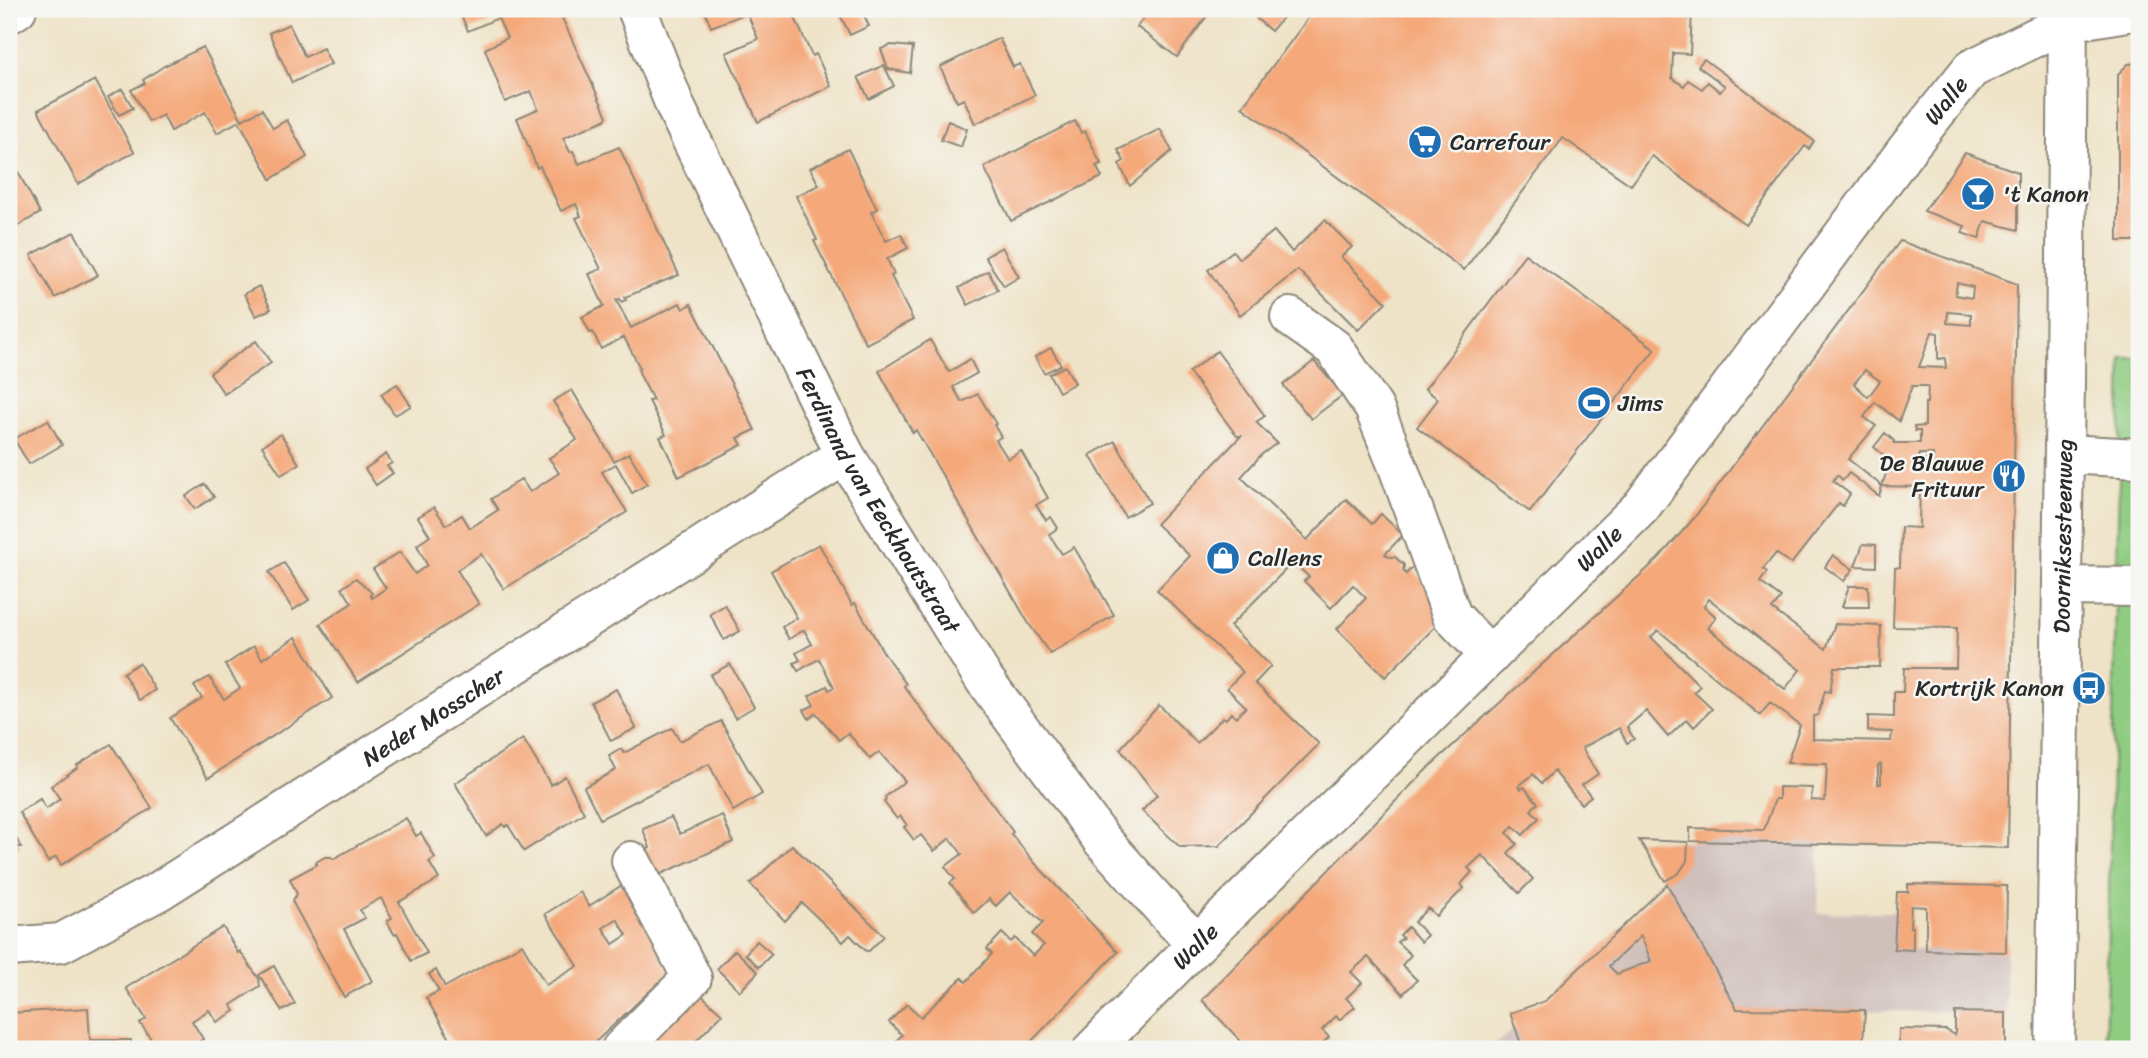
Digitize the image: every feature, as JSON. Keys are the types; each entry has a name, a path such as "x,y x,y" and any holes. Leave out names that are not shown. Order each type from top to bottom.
{"street":[{"path":"9,14 17,9"},
{"name":"Ferdinand van Eeckhoutstraat","path":"637,9 676,108 845,454 984,679 1102,840 1175,922 1198,943"},
{"name":"Walle","path":"1093,1049 1641,508 1907,149 1971,69 2067,15 2139,10"},
{"name":"Doorniksesteenweg","path":"2055,1049 2067,15"},
{"path":"1290,317 1334,348 1374,408 1452,616 1490,656"},
{"name":"Neder Mosscher","path":"9,947 61,943 159,891 845,454"},
{"path":"2064,454 2139,458"},
{"path":"2062,586 2139,587"},
{"path":"621,1049 692,978 631,861"}],"shaded area":[{"path":"1639,840 1819,844 1818,913 1896,912 1895,949 2006,952 2006,1013 1845,1010 1843,1049 1491,1049 1515,1027 1510,1013 1545,1001 1667,884"}],"green space":[{"path":"2122,358 2139,358 2139,1049 2105,1049"}],"building":[{"path":"452,9 558,9 607,116 605,120 563,138 579,164 619,147 679,275 625,297 626,300 621,302 620,299 616,300 631,328 680,303 683,309 691,304 755,430 738,438 742,445 679,477 660,437 666,435 649,401 653,400 624,337 601,349 582,317 604,306 589,274 601,269 576,218 581,216 576,204 561,211 540,166 537,168 517,118 538,109 531,91 505,102 485,49 507,38 498,18 468,31 459,11 454,13"},
{"path":"704,9 791,9 812,56 816,54 831,86 758,122 726,53 758,39 747,13 711,27"},
{"path":"837,9 861,9 869,26 850,35"},
{"path":"1150,9 1212,9 1177,57 1137,27"},
{"path":"1266,9 1278,9 1285,15 1271,31 1257,19"},
{"name":"Carrefour","path":"1315,9 1692,9 1690,54 1673,53 1672,78 1684,86 1688,80 1702,89 1708,82 1720,92 1725,86 1698,66 1704,59 1814,141 1809,149 1805,146 1746,225 1652,156 1631,185 1563,138 1464,270 1242,107"},
{"path":"289,24 305,57 323,48 331,64 292,83 269,33"},
{"path":"999,38 1013,67 1020,64 1035,95 975,124 964,99 957,102 940,67"},
{"path":"891,45 913,47 910,73 888,69 881,49"},
{"path":"203,47 242,120 262,109 273,128 287,120 307,157 271,179 239,121 217,133 205,112 171,131 163,115 149,122 131,90 145,83 143,80 164,66"},
{"path":"2139,63 2139,241 2118,241 2118,74 2128,64"},
{"path":"884,65 894,86 869,99 858,77"},
{"path":"95,80 134,152 78,184 38,110"},
{"path":"122,89 133,108 119,115 108,97"},
{"path":"948,121 967,129 961,147 941,140"},
{"path":"1075,121 1081,133 1085,131 1101,164 1096,166 1102,177 1011,221 984,167"},
{"path":"1160,129 1172,151 1130,186 1119,164 1124,161 1118,150"},
{"path":"848,149 877,209 871,212 886,241 901,234 908,248 887,259 894,274 891,276 913,320 866,344 814,241 817,240 796,196 819,185 810,168"},
{"path":"1965,153 2018,172 2018,230 1985,221 1979,239 1962,233 1965,226 1924,211"},
{"path":"9,155 40,213 9,231"},
{"path":"1325,220 1352,247 1341,257 1386,302 1358,330 1298,270 1240,315 1208,270 1233,251 1239,259 1274,231 1292,252"},
{"path":"74,232 98,275 55,298 31,255"},
{"path":"1900,241 2017,284 2008,848 1690,841 1690,828 1764,830 1775,799 1779,799 1779,787 1812,788 1811,800 1825,801 1827,764 1787,763 1800,725 1770,703 1760,715 1658,630 1651,637 1700,686 1694,692 1712,709 1694,727 1687,719 1668,737 1646,711 1627,727 1634,739 1627,743 1619,728 1582,748 1598,774 1582,785 1591,796 1581,804 1554,771 1542,783 1533,774 1519,786 1521,789 1524,787 1538,803 1531,810 1539,818 1523,835 1513,826 1507,833 1517,844 1508,853 1533,879 1519,893 1482,855 1468,868 1472,872 1461,884 1464,888 1436,916 1428,908 1414,922 1427,935 1421,942 1408,927 1400,935 1403,938 1397,942 1411,955 1402,965 1417,980 1403,994 1368,957 1351,972 1362,983 1346,998 1355,1007 1339,1020 1336,1016 1322,1030 1329,1037 1317,1049 1248,1049 1202,1000 1427,769 1658,559 1694,518","holes":["1957,283 1973,287 1972,298 1955,295","1948,312 1971,314 1971,325 1947,323","1932,332 1938,333 1938,359 1945,358 1946,368 1919,367","1865,370 1880,381 1868,397 1854,384","1912,386 1928,386 1925,426 1914,427 1915,431 1920,431 1920,443 1894,443 1885,433 1874,447 1890,460 1882,486 1848,459 1876,426 1864,417 1875,402 1899,421","1919,454 1933,454 1933,460 1919,460","1849,473 1879,496 1882,486 1920,487 1919,528 1901,527 1900,567 1895,568 1893,627 1957,628 1956,668 1904,668 1903,692 1894,692 1894,717 1868,716 1868,731 1892,732 1891,741 1813,739 1813,716 1818,715 1825,691 1830,692 1834,667 1880,667 1881,626 1835,624 1826,649 1772,609 1781,598 1760,582 1767,572 1763,569 1776,553 1791,564 1839,503 1843,506 1850,494 1833,481 1837,475 1843,480","1709,599 1800,670 1785,689 1708,628 1716,617 1704,606","1881,764 1881,784 1878,784 1878,765"]},
{"path":"1002,247 1019,277 1004,286 985,257"},
{"path":"1525,254 1655,349 1530,512 1417,427 1438,399 1425,389"},
{"path":"988,271 998,290 968,305 959,288"},
{"path":"259,286 271,309 256,316 244,294"},
{"path":"930,340 949,372 970,359 977,373 953,387 962,402 978,394 996,424 994,425 1001,437 996,440 1008,459 1021,451 1048,498 1036,505 1046,520 1051,517 1058,528 1049,534 1062,554 1074,547 1114,615 1050,654 1029,624 916,430 913,433 879,371"},
{"path":"256,341 271,363 224,394 210,373"},
{"path":"1051,348 1061,365 1044,373 1035,357"},
{"path":"1217,351 1265,416 1256,422 1277,443 1261,455 1241,477 1307,540 1346,499 1372,524 1381,514 1403,535 1385,554 1395,557 1404,565 1403,571 1406,574 1412,568 1415,570 1432,589 1439,623 1385,677 1337,629 1366,598 1353,585 1331,608 1304,581 1309,577 1293,562 1230,626 1271,666 1255,683 1319,744 1219,846 1180,847 1142,811 1157,795 1120,749 1159,705 1197,743 1223,717 1226,719 1231,713 1236,717 1246,707 1227,688 1243,672 1157,590 1190,556 1156,524 1241,436 1237,436 1189,372"},
{"path":"1314,361 1343,395 1311,419 1283,385"},
{"path":"1065,366 1075,383 1059,392 1049,374"},
{"path":"397,384 411,406 395,415 381,394"},
{"path":"572,390 614,461 629,453 647,484 632,493 616,464 602,472 627,512 504,589 481,554 457,570 479,604 358,682 320,624 352,603 342,588 356,578 372,593 372,598 386,588 373,569 400,552 415,574 427,565 417,545 430,536 418,517 434,507 446,525 462,515 470,528 498,510 491,499 521,479 530,492 559,473 549,458 577,440 553,401"},
{"path":"48,420 62,445 29,464 14,439"},
{"path":"281,434 299,464 281,475 262,446"},
{"path":"1115,441 1150,503 1125,517 1090,455"},
{"path":"386,454 392,463 387,466 393,473 376,485 365,469"},
{"path":"205,484 214,497 195,509 186,496"},
{"path":"819,544 852,605 855,603 885,655 906,684 904,686 1013,832 1011,834 1118,952 1024,1049 888,1049 902,1035 889,1022 907,1004 921,1017 962,978 966,982 992,954 987,949 1002,933 1011,942 1015,938 1033,956 1044,945 1032,934 1043,923 1010,892 996,906 989,899 974,913 950,883 955,879 945,867 962,854 950,838 934,851 921,835 914,840 900,816 897,819 884,802 885,797 905,781 879,752 870,759 848,733 839,740 816,713 809,719 804,710 814,705 809,696 827,686 829,690 834,687 819,659 798,671 794,663 800,660 796,653 812,644 804,630 789,639 782,627 797,618 771,571"},
{"path":"1863,544 1876,545 1876,567 1855,566"},
{"path":"1833,555 1853,569 1844,581 1825,567"},
{"path":"284,563 309,600 293,610 269,572"},
{"path":"1849,586 1868,586 1869,607 1842,607"},
{"path":"725,605 740,631 724,640 710,614"},
{"path":"296,637 332,698 208,778 170,718 202,698 194,686 209,677 224,699 240,688 225,665 254,646 262,659"},
{"path":"139,663 155,690 140,700 123,673"},
{"path":"730,664 754,707 735,718 710,675"},
{"path":"616,689 636,728 611,741 591,702"},
{"path":"721,721 762,794 733,811 709,764 600,819 584,787 616,770 609,756 621,749 624,753 672,728 680,741"},
{"path":"523,739 551,785 565,776 584,813 524,851 508,825 505,827 503,824 486,836 455,783"},
{"path":"111,744 152,808 61,865 56,857 48,862 19,812 40,799 46,809 60,799 51,786 78,767 77,765"},
{"path":"722,815 733,842 650,879 639,853 650,848 643,829 671,817 680,834"},
{"path":"406,818 416,836 421,833 435,858 429,862 439,879 399,902 427,953 411,961 397,933 394,934 387,921 392,918 381,898 360,910 365,918 344,929 372,981 344,997 292,901 297,894 290,879 325,857 333,859"},
{"path":"9,831 12,831 21,847 9,848"},
{"path":"1639,840 1688,842 1687,861 1679,873 1665,881"},
{"path":"792,845 884,936 869,951 850,935 843,942 802,903 785,921 750,884"},
{"path":"624,884 670,972 588,1049 456,1049 426,998 439,991 429,974 436,970 445,987 522,944 546,985 578,966 545,914 580,892 589,906","holes":["617,919 627,935 613,944 603,928"]},
{"path":"1667,884 1737,1009 1865,1010 1863,1045 1861,1049 1523,1049 1510,1013 1545,1001","holes":["1641,936 1651,961 1617,974 1609,966"]},
{"path":"1908,884 2007,886 2006,952 1926,950 1926,907 1911,906 1913,950 1894,949 1897,892 1908,892"},
{"path":"223,927 238,953 240,951 259,979 260,986 231,1005 235,1011 217,1022 209,1010 192,1021 203,1039 189,1049 183,1046 178,1049 158,1049 140,1023 146,1019 126,988"},
{"path":"757,941 772,954 759,967 745,954"},
{"path":"735,950 758,972 740,991 717,969"},
{"path":"274,966 295,1004 282,1011 259,975"},
{"path":"696,990 722,1014 693,1044 698,1049 661,1049 649,1037"},
{"path":"88,1008 90,1040 131,1040 131,1049 9,1049 9,1013"},
{"path":"1955,1012 2006,1013 2006,1049 1913,1049 1913,1046 1899,1046 1899,1029 1946,1030 1955,1035"}],"place":[{"name":"Carrefour","path":"1425,142"},
{"name":"'t Kanon","path":"1978,194"},
{"name":"Jims","path":"1594,403"},
{"name":"De Blauwe Frituur","path":"2009,476"},
{"name":"Callens","path":"1223,558"},
{"name":"Kortrijk Kanon","path":"2089,688"}]}
